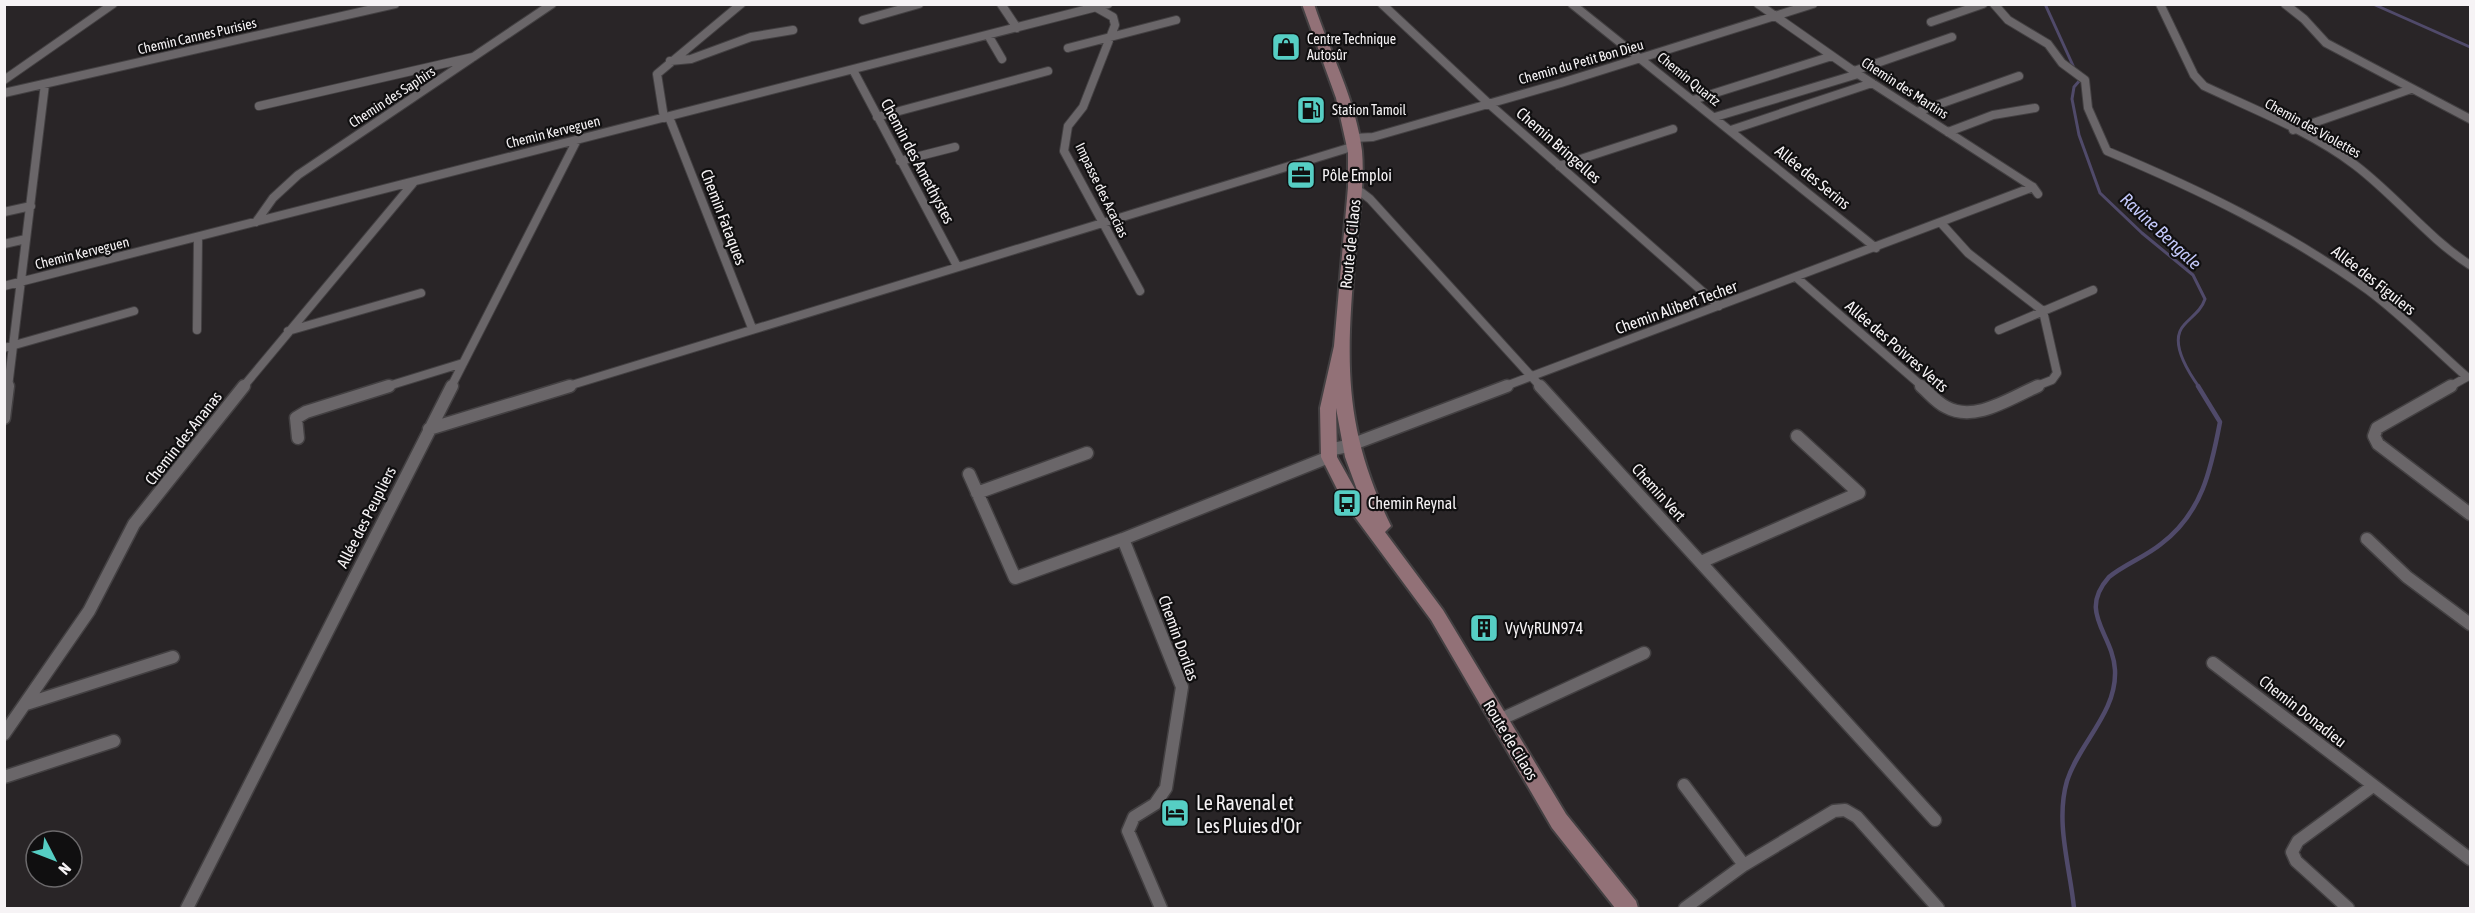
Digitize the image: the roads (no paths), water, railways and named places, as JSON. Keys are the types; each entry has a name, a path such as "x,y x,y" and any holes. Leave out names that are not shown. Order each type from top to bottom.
{"main road":[{"name":"Route de Cilaos","path":"1308,4 1354,142 1355,192 1340,348 1328,408 1328,454 1349,496 1371,517 1437,615 1559,821 1628,909"},
{"name":"Route de Cilaos","path":"1340,348 1342,407 1348,446 1371,517"}],"street":[{"path":"4,80 112,4"},
{"name":"Chemin Cannes Purisies","path":"4,93 395,4"},
{"name":"Chemin des Saphirs","path":"256,222 273,198 298,175 481,54 552,4"},
{"path":"670,61 741,4"},
{"path":"863,20 918,4"},
{"path":"1001,4 1017,28"},
{"name":"Chemin Kerveguen","path":"4,286 1108,4"},
{"name":"Chemin Bringelles","path":"1382,4 1488,103 1719,306"},
{"name":"Chemin Quartz","path":"1572,4 1731,130"},
{"name":"Chemin des Martins","path":"1758,4 1773,17 2035,191"},
{"name":"Chemin du Petit Bon Dieu","path":"429,429 1354,142 1641,58 1813,4"},
{"path":"1931,22 1983,4"},
{"name":"Allée des Figuiers","path":"1994,4 2008,20 2048,44 2062,63 2085,80 2088,108 2107,151 2170,177 2233,208 2325,261 2369,291 2467,377 2377,428 2374,436 2378,444 2470,514"},
{"name":"Chemin des Violettes","path":"2160,4 2194,75 2204,86 2351,162 2384,188 2448,252 2470,265"},
{"path":"2285,4 2304,19 2326,43 2470,119"},
{"path":"1097,8 1115,19 1110,38"},
{"path":"1068,48 1176,20"},
{"path":"670,61 687,60 717,53 754,37 793,30"},
{"path":"988,35 1002,59"},
{"name":"Impasse des Acacias","path":"1110,38 1083,107 1068,126 1064,138 1064,151 1140,291"},
{"path":"1715,117 1856,72 1952,38"},
{"path":"260,106 481,54"},
{"path":"1693,100 1832,56"},
{"name":"Chemin Fataques","path":"670,61 656,76 667,117 752,328"},
{"name":"Chemin des Amethystes","path":"853,70 957,266"},
{"path":"877,117 1048,71"},
{"path":"1917,112 2019,76"},
{"path":"1731,130 1872,82"},
{"path":"5,413 45,84"},
{"path":"2293,130 2411,89"},
{"path":"1948,132 1993,115 2034,108"},
{"path":"1559,166 1673,129"},
{"name":"Allée des Serins","path":"1731,130 1876,248"},
{"name":"Allée des Peupliers","path":"187,909 577,140"},
{"path":"900,161 955,147"},
{"name":"Chemin des Ananas","path":"4,734 90,611 134,524 288,331 414,182"},
{"name":"Chemin Alibert Techer","path":"1328,454 1941,223 2035,191"},
{"name":"Chemin Vert","path":"1355,192 1361,192 1370,199 1935,820"},
{"path":"4,212 31,206"},
{"path":"1941,223 1968,253 2043,311"},
{"path":"197,330 198,237"},
{"path":"4,244 26,239"},
{"name":"Allée des Poivres Verts","path":"1797,278 1945,407 1966,414 1977,412 2052,380 2057,373 2043,311"},
{"path":"1999,330 2093,290"},
{"path":"288,331 421,293"},
{"path":"4,348 134,311"},
{"path":"298,438 296,418 306,411 463,363"},
{"path":"1701,562 1859,493 1797,436"},
{"path":"977,493 1087,453"},
{"path":"969,474 1015,578 1123,538 1328,454"},
{"name":"Chemin Dorilas","path":"1123,538 1182,687 1166,788 1155,804 1134,817 1128,831 1161,909"},
{"path":"2367,539 2407,577 2470,624"},
{"path":"1499,720 1644,653"},
{"path":"26,704 173,657"},
{"name":"Chemin Donadieu","path":"2213,663 2470,859"},
{"path":"4,777 114,741"},
{"path":"1684,785 1744,866"},
{"path":"2348,909 2295,861 2292,852 2298,841 2373,786"},
{"path":"1685,909 1744,866 1834,811 1845,810 1857,817 1938,909"}],"waterway":[{"name":"Ravine Bengale","path":"2045,4 2075,70"},
{"path":"2373,4 2470,47"},
{"name":"Ravine Bengale","path":"2078,76 2080,80 2074,87 2072,99 2079,135 2100,193 2142,233 2193,275 2205,299 2199,310 2184,325 2178,340 2182,357 2199,387"},
{"name":"Ravine Bengale","path":"2074,908 2064,844 2062,812 2064,797 2073,767 2104,714 2114,686 2113,657 2099,623 2096,602 2100,590 2109,577 2155,549 2175,532 2195,504 2208,474 2220,422 2198,386"}],"place":[{"name":"Centre Technique Autosûr","path":"1286,47"},
{"name":"Station Tamoil","path":"1311,110"},
{"name":"Pôle Emploi","path":"1301,175"},
{"name":"Chemin Reynal","path":"1347,503"},
{"name":"VyVyRUN974","path":"1484,628"},
{"name":"Le Ravenal et Les Pluies d'Or","path":"1175,813"}]}
